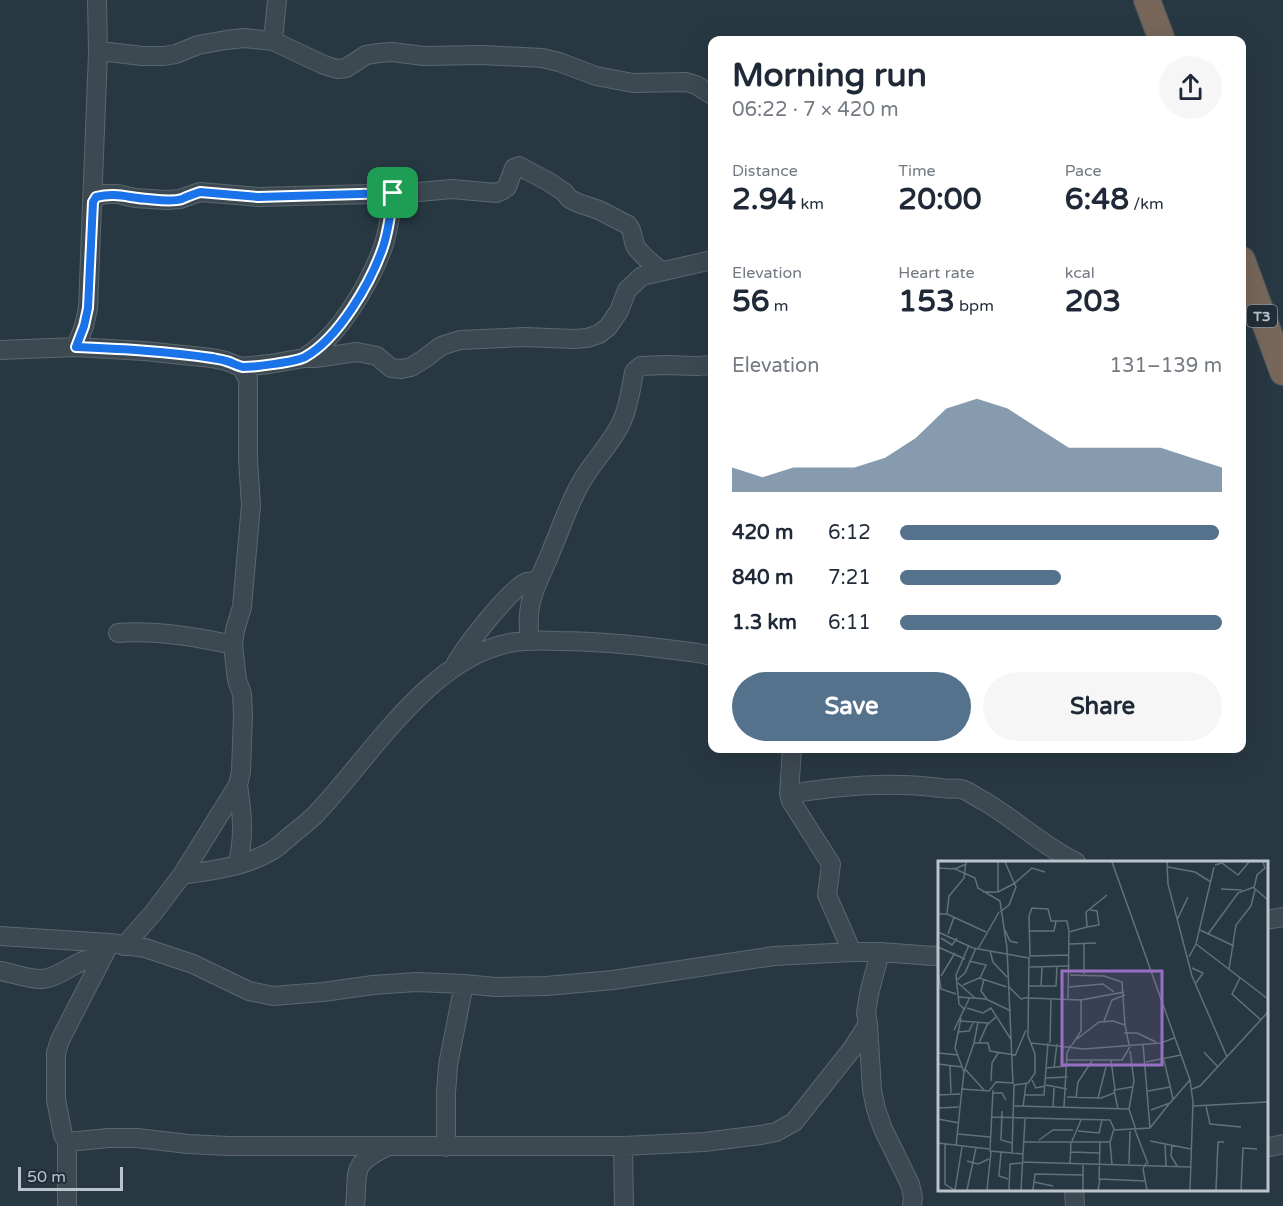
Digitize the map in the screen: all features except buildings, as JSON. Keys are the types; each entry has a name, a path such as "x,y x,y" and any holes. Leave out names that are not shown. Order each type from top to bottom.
{"highway":[{"path":"1147,0 1160,36"},
{"name":"T3","path":"1246,271 1283,372"}],"street":[{"path":"76,347 88,308 98,53 97,0"},
{"path":"273,41 277,0"},
{"path":"98,53 164,56 198,45 244,38 273,41 337,69 346,68 366,55 392,52 424,56 542,58 596,76 633,83 686,82 708,92"},
{"path":"93,202 96,197 105,194 167,200 180,199 200,192 258,197 452,189 496,193 507,187 514,168 519,166 549,182 570,199 599,210 628,225 638,250 661,271"},
{"path":"304,358 326,341 342,323 357,300 383,247 393,193"},
{"path":"0,350 76,347 144,351 212,358 241,367 357,352 377,356 391,368 401,369 411,367 441,346 460,340 574,339 599,334 608,327 619,311 627,290 642,276 708,261"},
{"path":"530,640 527,616 537,582 579,485 621,423 627,408 634,372 641,366 708,365"},
{"path":"0,971 44,979 60,974 113,947 154,912 182,875 238,784 241,771 243,715 242,694 237,680 233,645 242,607 251,505 248,459 248,379 241,367"},
{"path":"452,668 466,648 516,590 527,582 537,582"},
{"path":"118,633 135,631 233,645"},
{"path":"182,875 237,865 261,857 275,849 314,817 418,698 452,668 476,654 509,643 530,640 602,641 708,655"},
{"path":"792,753 789,794 791,801 831,864 827,895 852,952"},
{"path":"237,865 241,851 242,824 238,784"},
{"path":"789,794 834,787 874,785 922,785 962,789 1001,811 1056,852 1074,861"},
{"path":"1268,920 1283,917"},
{"path":"0,936 145,948 193,964 249,991 273,996 416,982 495,987 546,986 613,980 774,956 852,952 938,955"},
{"path":"67,1206 67,1142 63,1135 56,1100 56,1053 60,1040 113,947"},
{"path":"880,952 866,1013 872,1090 883,1129 910,1184 913,1197 912,1206"},
{"path":"446,1147 448,1065 464,984"},
{"path":"67,1142 118,1138 208,1145 623,1146 704,1142 761,1136 776,1132 794,1122 868,1024"},
{"path":"1268,1148 1283,1144"},
{"path":"623,1146 624,1206"},
{"path":"355,1206 356,1174 361,1163 386,1147"},
{"path":"1074,1191 1075,1206"}],"route":[{"path":"200,192 258,197 393,193 383,247 357,300 342,323 326,341 304,358 241,367 212,358 76,347 88,308 93,202 96,197 118,194 148,200 167,200 180,199 200,192"}]}
